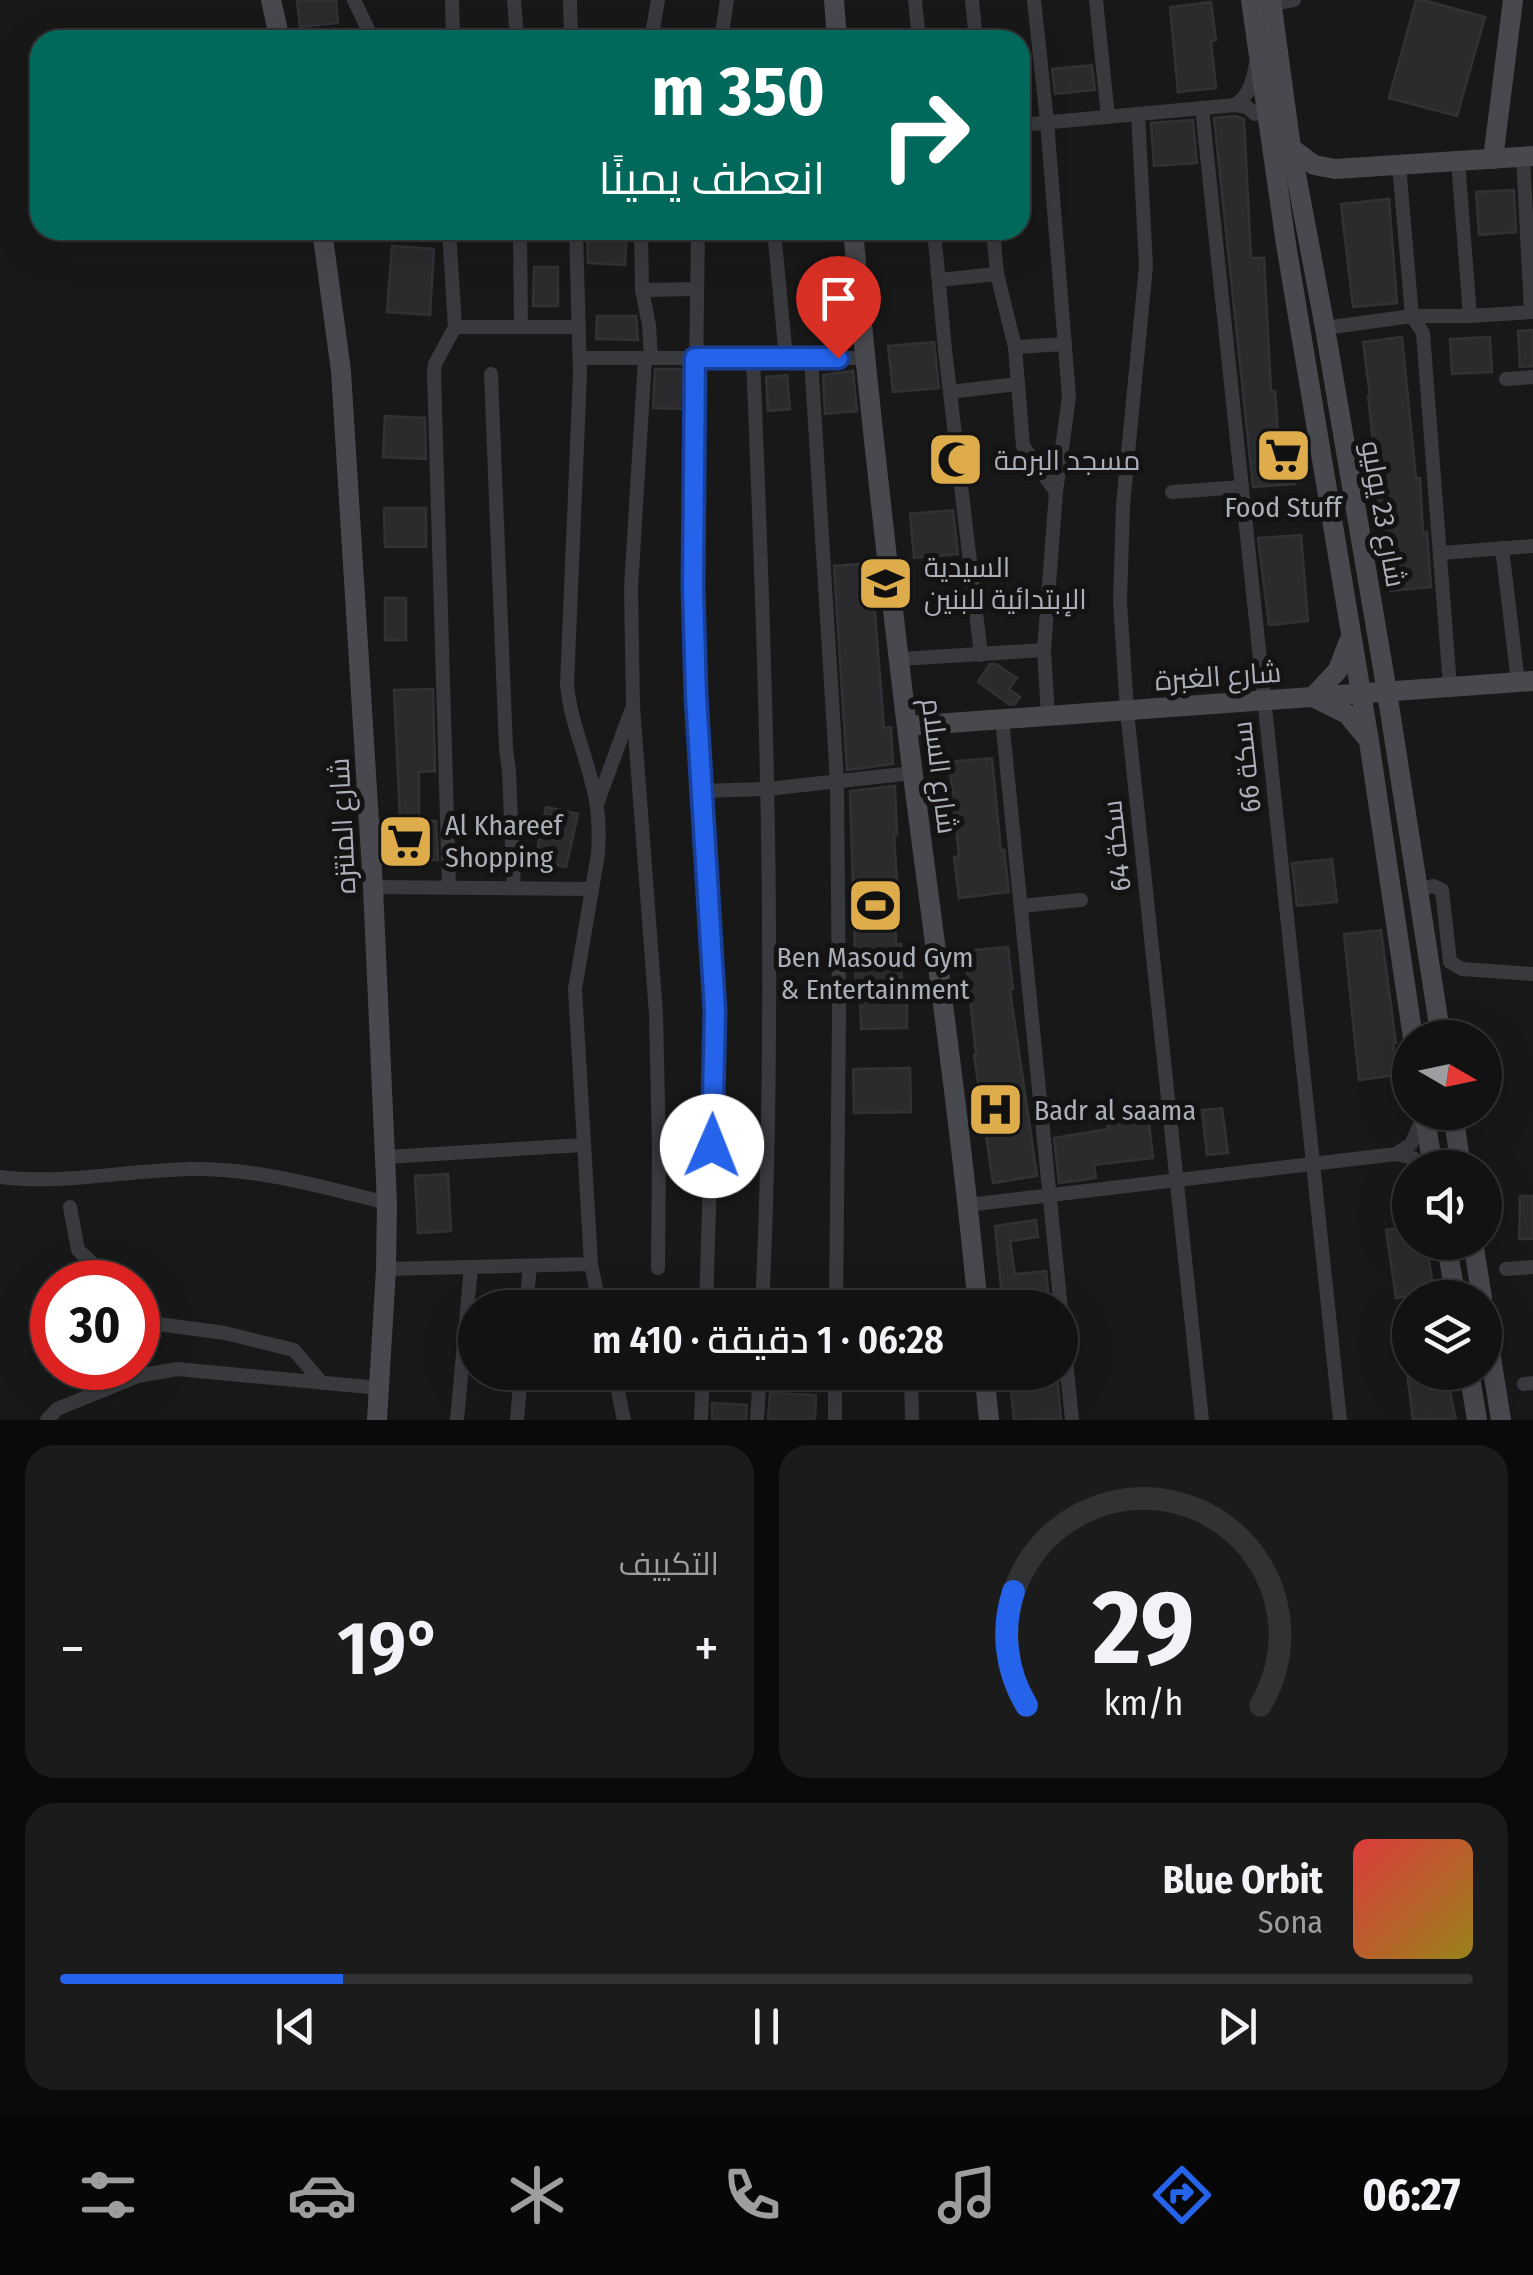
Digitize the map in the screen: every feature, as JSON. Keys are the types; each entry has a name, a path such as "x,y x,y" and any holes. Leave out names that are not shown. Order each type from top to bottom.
{"street":[{"path":"271,0 278,30"},
{"path":"354,0 368,30"},
{"path":"452,0 453,30"},
{"path":"514,0 516,30"},
{"path":"570,0 571,30"},
{"path":"653,30 658,0"},
{"path":"722,30 727,0"},
{"path":"834,0 837,30"},
{"path":"916,0 918,30"},
{"path":"972,0 975,30"},
{"path":"1034,0 1069,397 1056,492 1044,650 1048,716"},
{"path":"1096,0 1108,117"},
{"path":"1264,1 1294,0"},
{"path":"1493,158 1514,0"},
{"name":"شارع 23 يوليو","path":"1264,1 1258,55 1264,104 1411,1020"},
{"name":"شارع 23 يوليو","path":"1264,1 1325,328 1438,1020"},
{"path":"1235,106 1250,90 1258,55"},
{"path":"1030,124 1235,106 1247,107 1255,114 1264,104"},
{"name":"سكة 66","path":"1202,108 1340,1420"},
{"name":"سكة 64","path":"1138,114 1146,266 1123,506 1120,602 1127,711 1202,1420"},
{"path":"1291,148 1314,165 1335,170 1528,156 1532,312 1412,316 1325,328"},
{"path":"1458,161 1470,316"},
{"path":"1398,165 1412,316 1423,333 1440,553 1442,687"},
{"path":"1300,204 1316,182 1335,170"},
{"name":"شارع المنتزه","path":"323,240 342,371 374,887 387,1203 377,1420"},
{"path":"449,887 434,373 455,327 450,240"},
{"path":"520,240 521,328"},
{"path":"576,240 580,358 567,685 569,707 597,804 598,854 575,990 583,1145 597,1290"},
{"path":"641,240 642,290 650,325 631,588 633,706 656,1014 658,1268"},
{"path":"698,240 693,588 715,1011 707,1290"},
{"path":"775,240 786,358"},
{"name":"شارع السلام","path":"853,240 907,726 976,1290"},
{"path":"935,240 981,655"},
{"path":"994,240 997,274 1015,347 1023,446 1056,492"},
{"path":"939,280 997,274"},
{"path":"642,290 696,289"},
{"path":"455,327 579,328"},
{"path":"1015,347 1065,344"},
{"path":"580,358 865,358"},
{"path":"754,358 767,789 769,1165 763,1290"},
{"path":"811,358 837,780 836,1290"},
{"path":"491,374 514,888"},
{"path":"1506,379 1533,377"},
{"path":"950,392 1018,384"},
{"path":"1172,492 1242,487"},
{"path":"1440,553 1533,546"},
{"path":"1502,548 1526,681"},
{"path":"1350,634 1338,670 1313,697 1347,714 1369,741"},
{"path":"900,659 1044,650"},
{"path":"1379,650 1393,668 1409,679 1442,687"},
{"name":"شارع الغبرة","path":"907,726 1526,681"},
{"path":"1393,732 1415,700 1442,687"},
{"path":"597,804 633,706"},
{"path":"1002,719 1072,1420"},
{"path":"702,792 914,773"},
{"path":"1418,890 1432,886 1442,890 1450,962 1454,966 1533,974"},
{"path":"374,887 592,889"},
{"path":"1021,906 1080,900"},
{"path":"1402,1150 1411,1144 1418,1130"},
{"path":"386,1157 583,1145"},
{"path":"968,1205 1392,1154"},
{"path":"0,1177 55,1180 146,1171 211,1170 292,1179 387,1203"},
{"path":"70,1207 78,1250 89,1260"},
{"path":"386,1269 592,1264"},
{"path":"528,1290 530,1266"},
{"path":"457,1420 472,1267"},
{"path":"1506,1269 1533,1268"},
{"path":"160,1324 224,1333 294,1350 321,1382"},
{"path":"47,1420 57,1410 138,1376 177,1369 379,1388"},
{"path":"517,1420 520,1390"},
{"path":"618,1390 624,1420"},
{"path":"701,1420 702,1390"},
{"path":"758,1420 759,1390"},
{"path":"835,1390 835,1420"},
{"path":"911,1390 912,1420"},
{"path":"986,1390 989,1420"},
{"path":"1471,1390 1476,1420"},
{"path":"1496,1390 1501,1420"}],"building":[{"path":"297,0 336,0 338,23 300,27"},
{"path":"1416,0 1485,17 1457,116 1389,98"},
{"path":"1211,2 1216,88 1178,92 1170,7"},
{"path":"1092,65 1095,90 1055,94 1052,69"},
{"path":"1214,118 1244,119 1251,258 1264,258 1271,391 1275,391 1279,445 1292,444 1295,484 1253,487"},
{"path":"1193,120 1197,163 1154,166 1151,123"},
{"path":"1514,190 1516,232 1479,235 1476,192"},
{"path":"1389,199 1397,303 1353,307 1341,204"},
{"path":"587,240 626,240 625,265 588,263"},
{"path":"392,246 434,249 430,315 387,312"},
{"path":"534,267 558,267 558,306 533,306"},
{"path":"597,316 636,316 638,340 596,339"},
{"path":"1533,330 1533,366 1520,367 1518,331"},
{"path":"1402,337 1431,587 1390,591 1363,342"},
{"path":"1490,337 1492,372 1452,374 1450,339"},
{"path":"934,342 939,388 893,392 888,346"},
{"path":"655,369 685,369 685,409 653,408"},
{"path":"853,371 857,411 825,414 823,375"},
{"path":"787,375 790,409 768,411 766,377"},
{"path":"385,416 425,418 426,459 383,457"},
{"path":"384,508 426,508 426,547 385,547"},
{"path":"953,510 958,554 914,558 910,514"},
{"path":"1301,535 1308,621 1269,625 1258,538"},
{"path":"871,563 884,728 891,727 893,764 847,770 834,566"},
{"path":"385,598 406,598 406,640 385,640"},
{"path":"990,664 1017,678 1009,689 1020,697 1015,704 1010,705 978,682"},
{"path":"433,689 435,771 419,772 419,821 436,821 438,860 402,861 394,690"},
{"path":"992,758 1009,892 959,898 954,857 959,856 949,762"},
{"path":"895,786 896,944 901,944 902,987 907,987 907,1028 861,1029 850,791"},
{"path":"546,807 578,814 566,867 535,860"},
{"path":"1332,859 1337,902 1297,906 1292,863"},
{"path":"1381,930 1393,1020 1392,1076 1359,1080 1344,934"},
{"path":"1008,947 1013,989 1010,990 1037,1176 993,1183 974,1055 965,951"},
{"path":"910,1068 911,1112 854,1113 853,1069"},
{"path":"1222,1108 1228,1153 1207,1155 1202,1110"},
{"path":"1148,1115 1153,1158 1094,1165 1096,1178 1059,1183 1054,1138 1108,1129 1107,1120"},
{"path":"448,1174 451,1231 418,1233 415,1176"},
{"path":"1520,1196 1533,1196 1533,1239 1519,1239"},
{"path":"1036,1220 1038,1237 1010,1241 1015,1274 1046,1271 1048,1290 1001,1290 995,1226"},
{"path":"1392,1229 1392,1260 1429,1260 1432,1280 1393,1280 1386,1230"},
{"path":"1011,1390 1058,1390 1061,1420 1014,1420"},
{"path":"1409,1390 1450,1390 1456,1420 1413,1420"},
{"path":"770,1393 816,1395 815,1420 768,1420"},
{"path":"712,1403 747,1405 746,1420 712,1420"}],"place":[{"name":"Food Stuff","path":"1283,456"},
{"name":"مسجد البرمة","path":"955,460"},
{"name":"السيدية الإبتدائية للبنين","path":"885,583"},
{"name":"Al Khareef Shopping","path":"406,841"},
{"name":"Ben Masoud Gym & Entertainment","path":"875,906"},
{"name":"Badr al saama","path":"995,1110"}],"route":[{"path":"712,1146 715,1011 693,588 695,358 838,358"}]}
